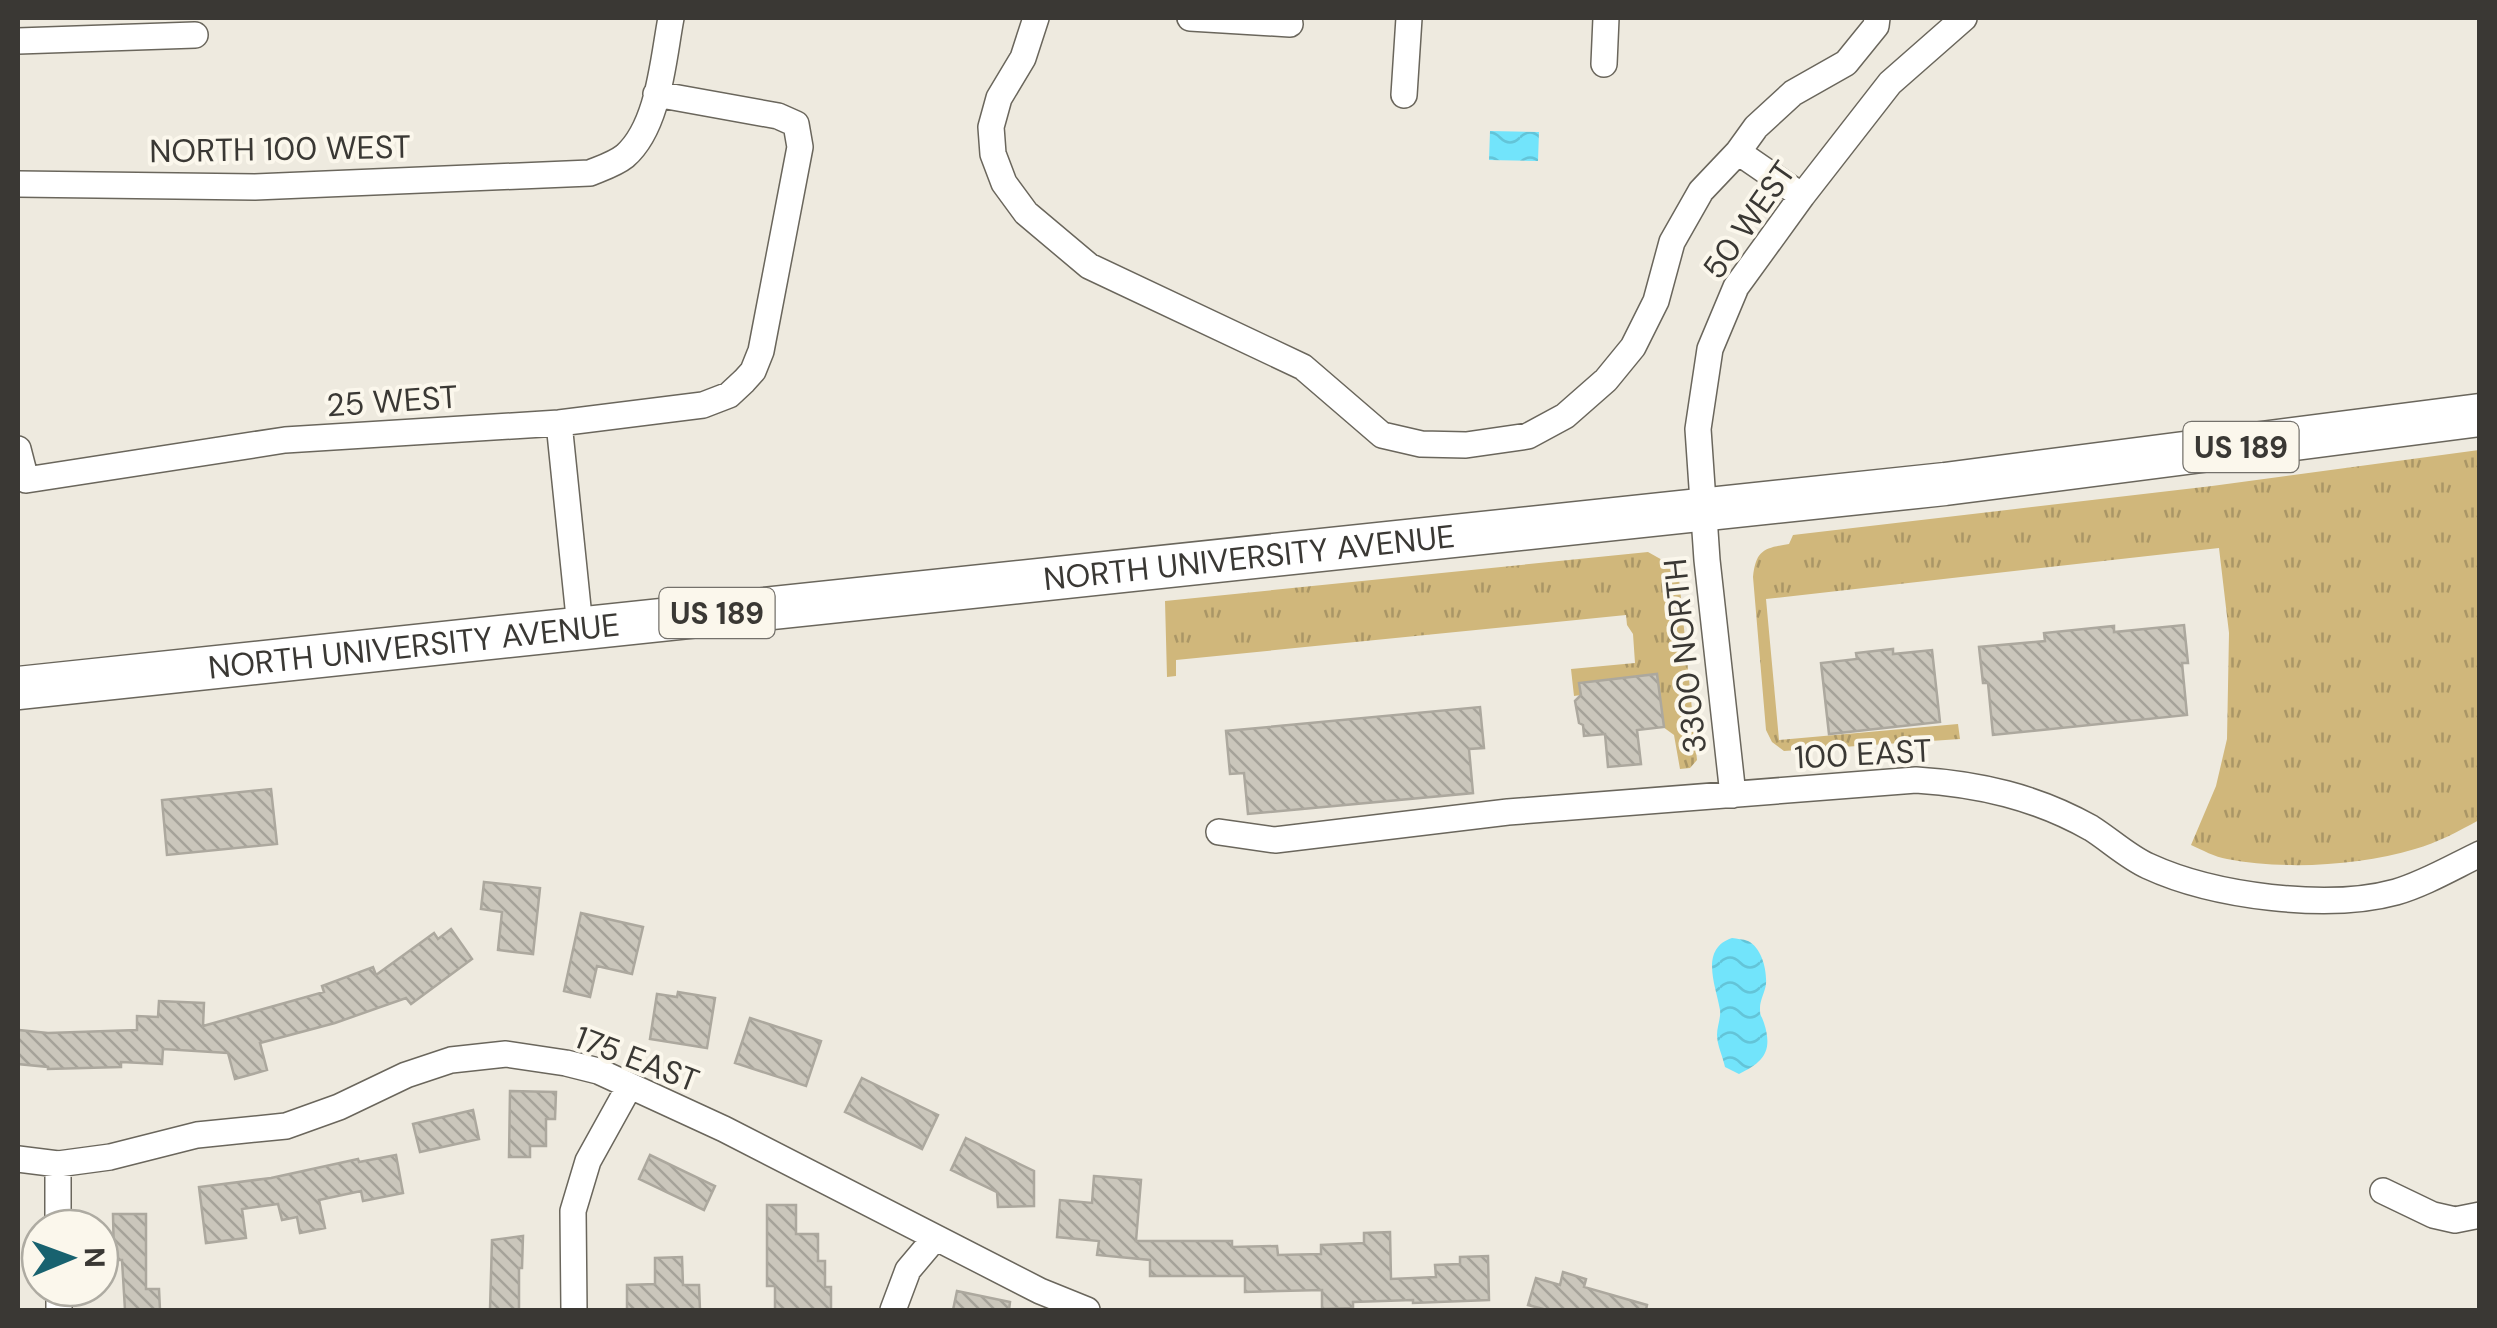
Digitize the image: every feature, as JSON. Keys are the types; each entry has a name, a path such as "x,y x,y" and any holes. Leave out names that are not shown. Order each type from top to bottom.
{"highway":[{"name":"NORTH UNIVERSITY AVENUE","path":"18,688 1964,482 2480,415"}],"street":[{"name":"NORTH 100 WEST","path":"18,184 255,187 590,173 623,158 645,131 671,18"},
{"path":"1036,18 1023,58 999,98 991,127 993,154 1004,183 1026,213 1089,266 1303,368 1382,434 1421,444 1466,445 1528,436 1565,416 1606,380 1633,347 1656,302 1672,242 1700,191 1756,127 1793,93 1846,64 1876,26 1876,18"},
{"path":"1190,18 1290,24"},
{"path":"1404,96 1409,18"},
{"path":"1604,64 1606,18"},
{"name":"50 WEST","path":"1704,510 1698,429 1710,348 1736,287 1890,83 1964,18"},
{"path":"18,41 195,35"},
{"name":"25 WEST","path":"18,449 26,480 285,440 559,423 703,406 729,395 752,371 762,350 800,147 796,124 778,116 656,94"},
{"path":"1738,152 1802,196"},
{"path":"559,423 580,627"},
{"name":"3300 NORTH","path":"1704,510 1706,560 1733,795"},
{"name":"100 EAST","path":"1219,832 1274,840 1508,812 1916,780 1959,783 2034,801 2108,838 2145,865 2253,896 2351,900 2398,892 2480,854"},
{"name":"175 EAST","path":"18,1159 58,1164 110,1157 197,1135 286,1126 451,1060 506,1054 598,1071 724,1129 1040,1291 1087,1310"},
{"path":"574,1310 574,1211 588,1161 629,1087"},
{"path":"58,1164 58,1208"},
{"path":"2384,1192 2433,1216 2455,1220 2480,1216"},
{"path":"893,1310 908,1270 935,1238"}],"green space":[{"path":"2479,450 2479,820 2431,843 2346,863 2297,865 2227,859 2191,845 2216,786 2227,739 2229,633 2219,548 1766,599 1779,740 1958,724 1960,739 1784,751 1772,742 1766,730 1753,577 1759,556 1773,547 1789,544 1793,535"},
{"path":"1648,552 1673,566 1679,578 1697,760 1690,768 1680,769 1674,735 1663,727 1657,674 1580,683 1581,695 1574,696 1571,669 1635,663 1633,634 1626,615 1176,660 1176,676 1167,677 1165,601"}],"water":[{"path":"1490,131 1539,132 1538,161 1489,160"},
{"path":"1732,938 1748,941 1757,949 1766,978 1760,1014 1767,1033 1767,1048 1755,1065 1739,1074 1725,1067 1719,1047 1720,1010 1712,969 1716,951"}],"building":[{"path":"2184,625 2188,663 2182,663 2187,715 1993,735 1988,683 1983,683 1979,647 2045,641 2044,633"},
{"path":"1893,649 1893,654 1932,650 1940,722 1829,734 1821,663 1857,659 1856,653"},
{"path":"1657,674 1664,727 1637,730 1641,764 1608,767 1605,734 1584,736 1583,725 1579,723 1575,701 1581,695 1579,683"},
{"path":"1480,707 1484,748 1469,749 1473,793 1248,814 1244,773 1230,774 1226,731"},
{"path":"271,789 277,844 167,855 162,800"},
{"path":"484,882 540,888 533,954 498,950 502,912 481,909"},
{"path":"581,913 643,927 632,974 597,966 590,997 564,991"},
{"path":"451,929 472,959 411,1004 406,998 260,1043 267,1070 235,1079 228,1053 163,1049 162,1064 121,1062 121,1067 48,1069 18,1064 18,1030 137,1030 137,1016 158,1017 159,1001 204,1003 203,1026 324,992 322,986 373,967 376,975 434,933 438,939"},
{"path":"678,992 715,998 707,1048 650,1039 657,994 677,997"},
{"path":"750,1018 821,1041 806,1086 735,1063"},
{"path":"862,1078 938,1115 922,1149 845,1112"},
{"path":"510,1091 556,1092 555,1119 546,1119 546,1146 530,1146 530,1157 509,1157"},
{"path":"473,1110 479,1139 420,1152 413,1124"},
{"path":"966,1138 1034,1171 1034,1206 998,1207 997,1192 951,1170"},
{"path":"396,1155 403,1193 363,1201 361,1191 319,1200 325,1228 300,1233 297,1217 282,1220 278,1204 242,1209 246,1238 206,1243 199,1187"},
{"path":"650,1155 715,1186 704,1210 639,1179"},
{"path":"1094,1176 1141,1180 1136,1241 1232,1241 1232,1247 1277,1246 1278,1255 1321,1254 1321,1245 1364,1243 1364,1233 1390,1232 1391,1279 1436,1277 1435,1265 1460,1264 1460,1257 1488,1256 1489,1300 1353,1302 1353,1308 1322,1309 1322,1290 1245,1292 1245,1276 1150,1276 1150,1260 1097,1255 1099,1241 1057,1237 1060,1200 1092,1203"},
{"path":"767,1205 796,1205 796,1234 818,1234 818,1261 825,1261 825,1287 831,1287 831,1310 775,1310 775,1286 767,1286"},
{"path":"120,1214 146,1214 146,1289 159,1289 160,1310 125,1310"},
{"path":"523,1236 519,1310 490,1310 492,1240"},
{"path":"682,1257 683,1285 699,1285 700,1310 627,1310 627,1285 655,1284 655,1258"},
{"path":"1563,1272 1586,1279 1584,1287 1647,1305 1646,1310 1547,1310 1528,1305 1536,1278 1560,1285"},
{"path":"957,1291 1010,1302 1009,1310 953,1310"}]}
